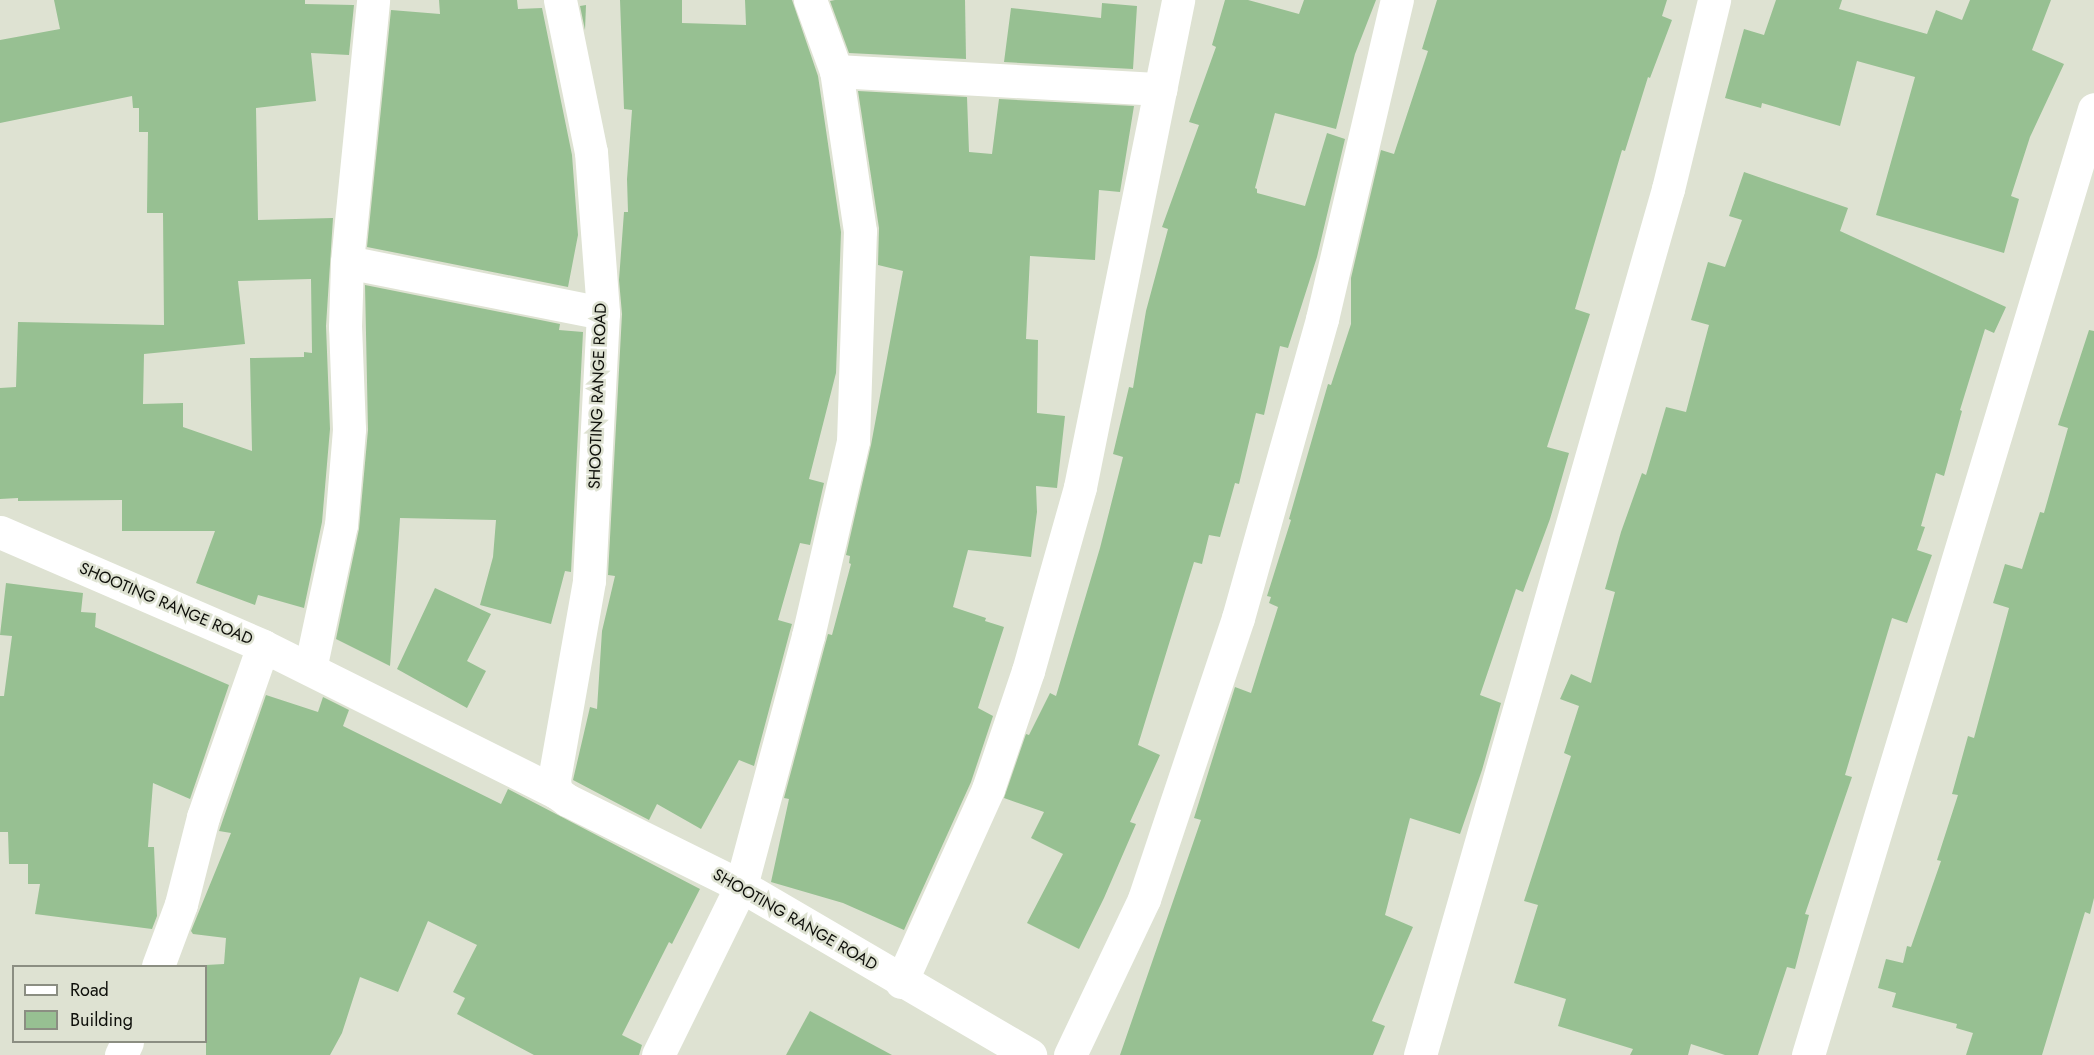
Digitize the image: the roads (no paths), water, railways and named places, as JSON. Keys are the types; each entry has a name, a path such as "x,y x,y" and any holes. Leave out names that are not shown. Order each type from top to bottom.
{"street":[{"path":"310,669 341,525 349,429 345,327 347,262 373,0"},
{"name":"SHOOTING RANGE ROAD","path":"556,792 554,780 589,581 603,313 591,153 560,0"},
{"path":"658,1055 741,886 808,636 853,441 860,231 836,71 810,0"},
{"path":"901,982 988,789 1028,671 1080,487 1178,0"},
{"path":"1070,1055 1144,899 1238,618 1322,319 1397,0"},
{"path":"1420,1055 1665,201 1714,0"},
{"path":"836,71 1161,89"},
{"path":"1808,1055 2094,109"},
{"path":"347,262 603,313"},
{"name":"SHOOTING RANGE ROAD","path":"0,532 263,646 556,792 567,800 741,886 901,982 1030,1055"},
{"path":"158,965 181,904 203,817 263,646"}]}
